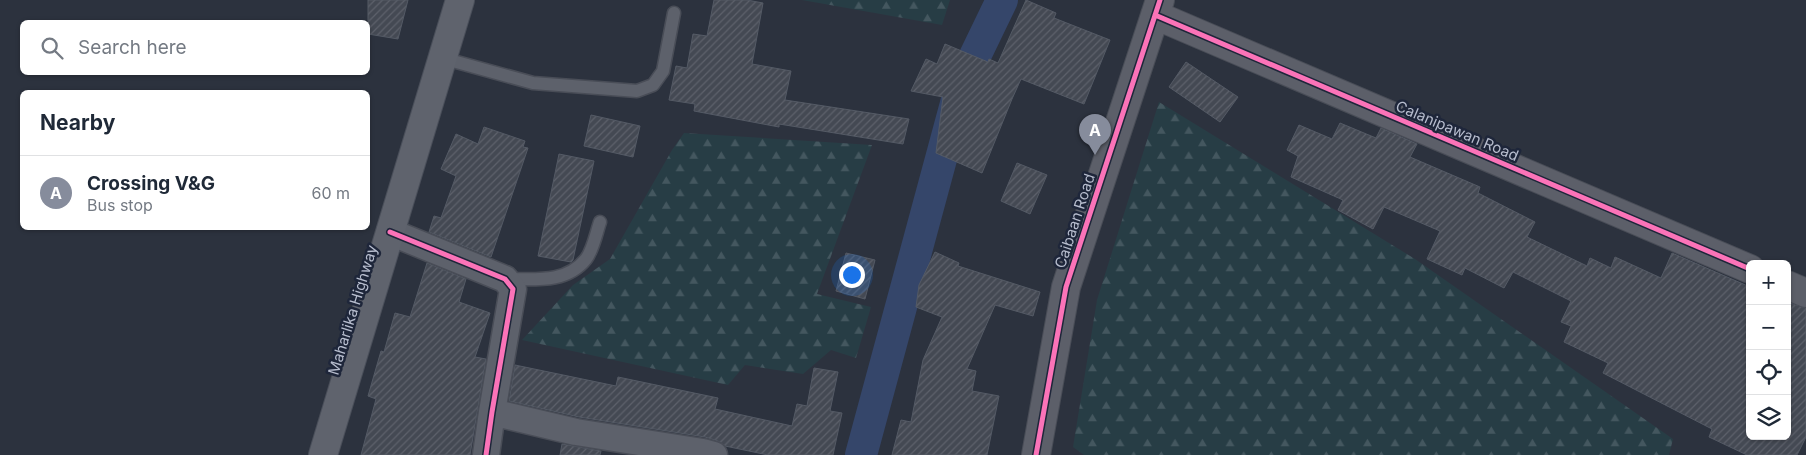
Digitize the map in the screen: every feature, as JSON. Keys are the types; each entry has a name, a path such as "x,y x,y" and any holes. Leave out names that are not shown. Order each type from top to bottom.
{"main road":[{"name":"Maharlika Highway","path":"323,455 460,0"}],"street":[{"name":"Calanipawan Road","path":"1157,8 1746,267"},
{"name":"Caibaan Road","path":"1036,455 1066,287 1157,8"},
{"path":"390,232 505,279 513,289 486,455"},
{"path":"1791,287 1806,293"},
{"path":"492,412 576,432 714,455"}],"lane":[{"path":"442,58 533,83 637,91 653,86 663,71 674,14"},
{"path":"505,279 553,279 572,272 587,258 600,222"}],"green space":[{"path":"802,0 950,0 942,25"},
{"path":"1159,102 1415,259 1673,439 1669,455 1084,455 1073,447 1097,300"},
{"path":"684,133 872,145 817,294 871,307 856,358 831,350 803,374 745,365 728,385 522,340 573,285 610,259 672,150"}],"building":[{"path":"368,0 408,0 398,39 370,34 370,20 368,20"},
{"path":"714,0 747,0 763,3 752,64 791,71 785,100 909,119 903,144 779,124 779,127 694,111 695,104 669,100 676,66 687,68 693,34 707,36"},
{"path":"1026,0 1056,13 1054,18 1110,40 1084,104 1021,79 982,173 936,153 943,97 911,91 926,59 937,64 945,44 988,62 989,59 998,63"},
{"path":"1186,62 1238,97 1220,122 1169,87"},
{"path":"591,115 640,126 633,157 584,146"},
{"path":"1340,123 1376,138 1381,128 1417,144 1410,157 1480,187 1478,193 1535,222 1527,237 1587,266 1590,258 1611,268 1615,257 1661,278 1672,253 1746,285 1746,440 1791,440 1791,303 1806,308 1806,437 1797,455 1747,455 1709,437 1712,429 1603,373 1608,363 1564,342 1571,326 1561,322 1571,301 1513,272 1504,288 1465,268 1462,275 1427,259 1440,231 1384,207 1373,229 1338,210 1343,200 1291,177 1298,156 1287,150 1299,125 1332,139"},
{"path":"484,127 525,141 523,147 528,148 491,257 429,232 434,216 441,218 456,176 441,169 456,134 478,144"},
{"path":"559,154 594,161 573,260 571,262 538,256"},
{"path":"1017,163 1047,175 1030,214 1001,201"},
{"path":"935,252 959,263 958,266 1040,292 1033,316 995,305 967,369 976,371 972,391 999,396 987,455 892,455 901,420 911,422 923,360 942,317 916,307 919,285"},
{"path":"846,253 875,260 865,299 836,291"},
{"path":"427,263 466,279 459,302 490,313 475,357 486,359 470,455 361,455 376,399 368,396 381,351 384,352 395,313 410,317"},
{"path":"515,365 616,386 618,377 718,398 715,409 792,426 797,404 807,406 814,368 838,372 830,411 842,413 833,455 768,455 725,446 718,441 705,437 579,417 509,401"},
{"path":"562,444 601,451 600,455 560,455"}],"waterway":[{"path":"861,455 961,85 1002,0"}],"cycle path":[{"path":"1036,455 1066,287 1160,0"},
{"path":"1155,15 1746,267"},
{"path":"390,232 505,279 513,289 486,455"}],"place":[{"name":"Crossing V&G","path":"1095,155"}]}
